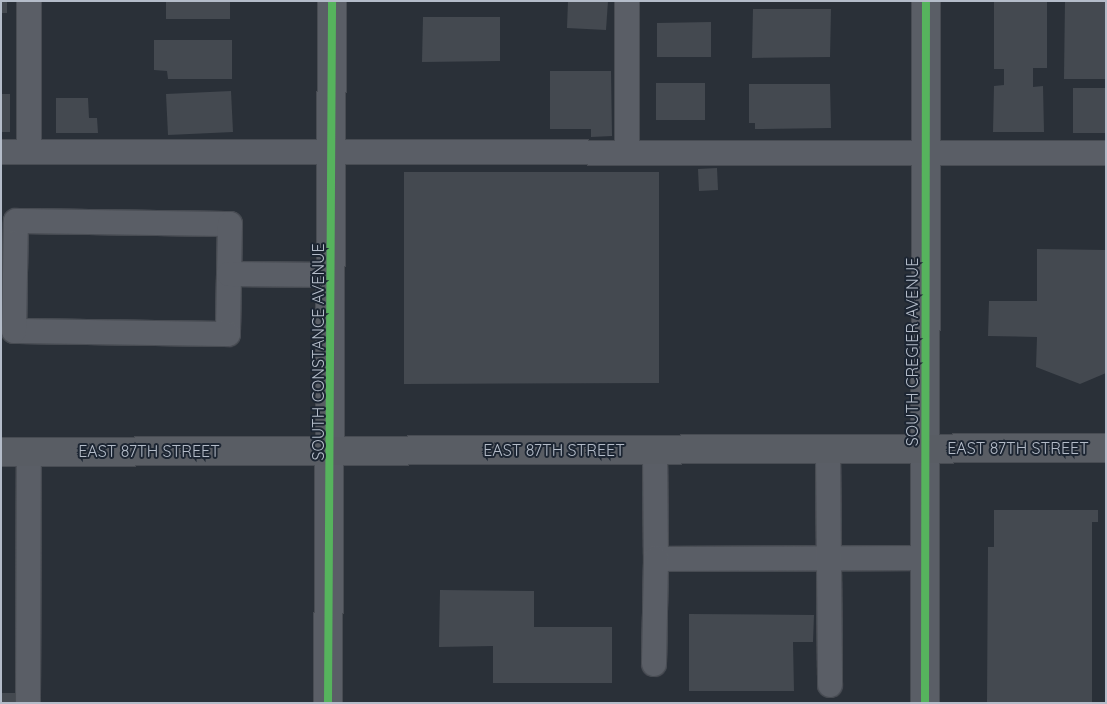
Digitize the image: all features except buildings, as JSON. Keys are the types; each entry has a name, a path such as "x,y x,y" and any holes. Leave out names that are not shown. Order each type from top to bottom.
{"main road":[{"name":"EAST 87TH STREET","path":"1,452 1106,448"}],"street":[{"name":"SOUTH CONSTANCE AVENUE","path":"328,703 332,450 332,1"},
{"name":"SOUTH CREGIER AVENUE","path":"925,703 926,1"}],"lane":[{"path":"29,1 29,152"},
{"path":"627,1 627,152"},
{"path":"1,152 1106,153"},
{"path":"16,221 230,224 229,274 228,334 14,331 16,221"},
{"path":"229,274 332,276"},
{"path":"828,448 830,684"},
{"path":"654,664 656,449"},
{"path":"28,703 29,452"},
{"path":"656,559 925,558"}],"cycle path":[{"path":"328,703 332,1"},
{"path":"925,703 926,1"}]}
